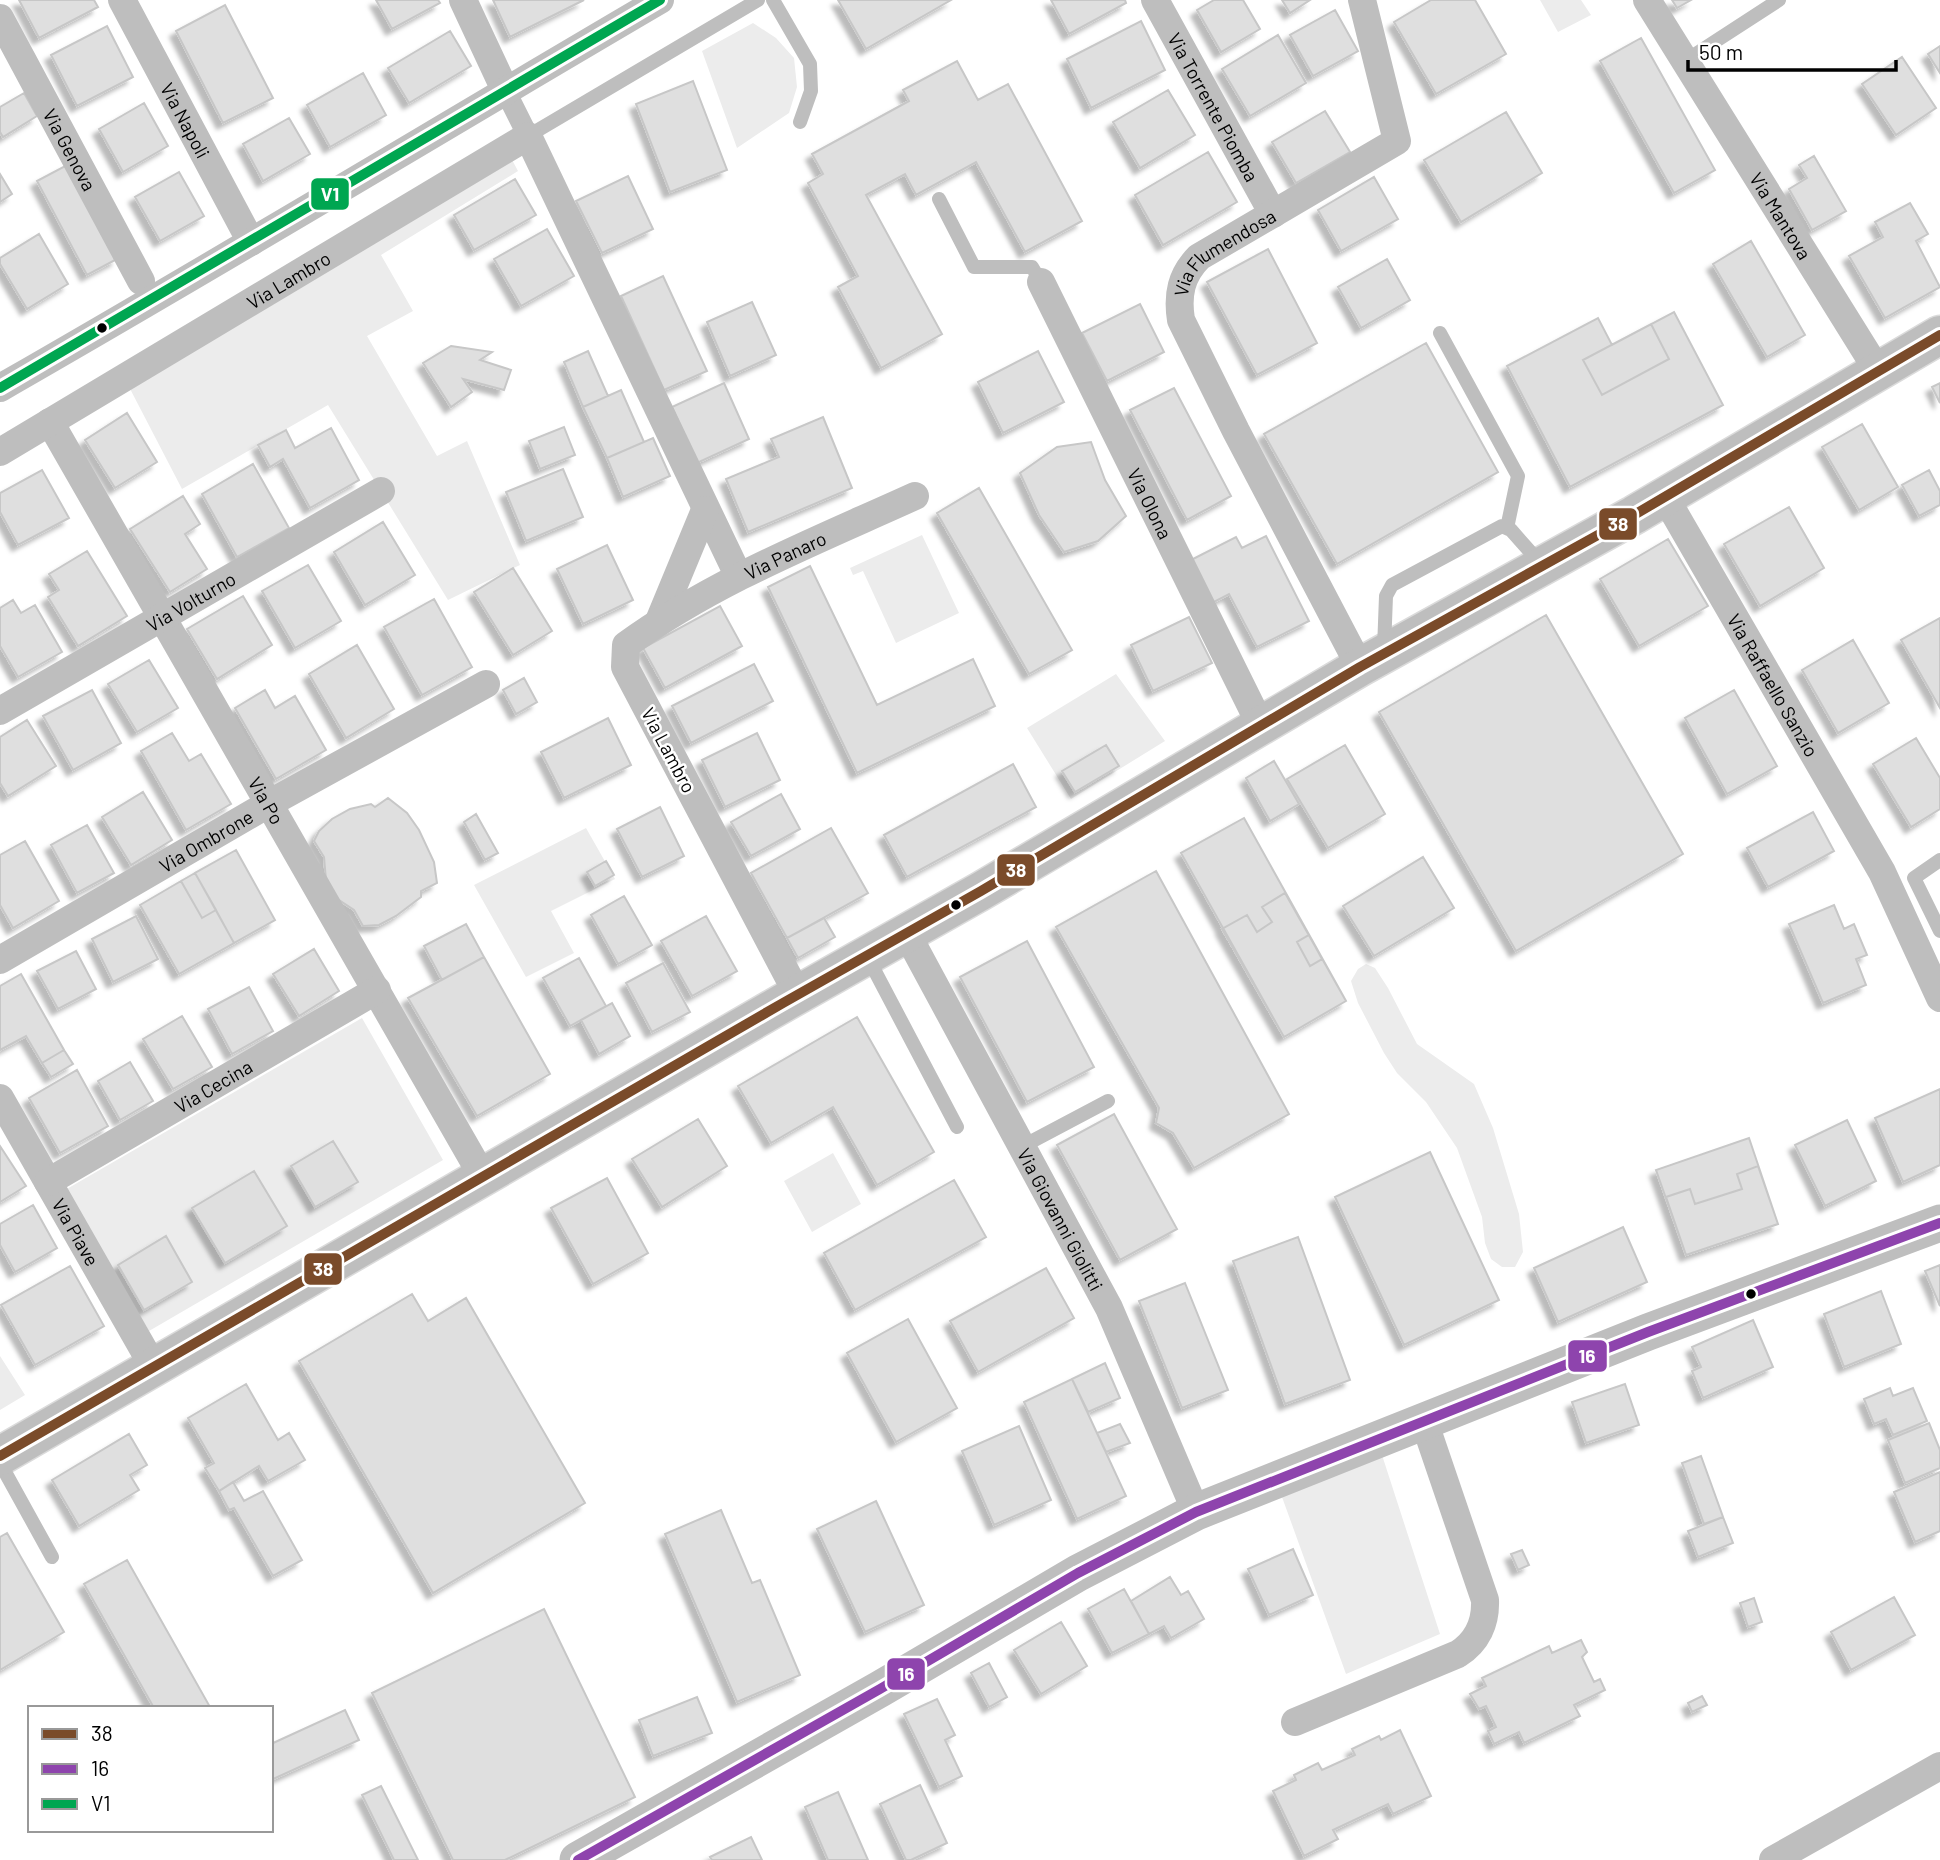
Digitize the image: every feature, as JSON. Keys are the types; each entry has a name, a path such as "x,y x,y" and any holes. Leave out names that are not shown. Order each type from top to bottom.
{"main road":[{"path":"0,1456 907,933 1372,661 1665,497 1940,335"}],"street":[{"name":"Via Napoli","path":"122,0 251,242"},
{"path":"463,0 738,575"},
{"path":"0,388 660,0"},
{"name":"Via Torrente Piomba","path":"1155,0 1273,214"},
{"name":"Via Flumendosa","path":"1362,0 1396,141 1199,257 1188,268 1178,302 1181,320 1236,431 1372,661"},
{"name":"Via Mantova","path":"1647,0 1878,371"},
{"name":"Via Genova","path":"0,18 141,281"},
{"name":"Via Lambro","path":"0,452 528,136"},
{"name":"Via Olona","path":"1041,282 1261,726"},
{"name":"Via Po","path":"50,422 483,1177"},
{"name":"Via Volturno","path":"0,711 381,491"},
{"name":"Via Panaro","path":"659,621 738,575 915,496"},
{"name":"Via Raffaello Sanzio","path":"1665,497 1882,872 1940,998"},
{"path":"659,621 705,510"},
{"name":"Via Lambro","path":"659,621 626,645 625,667 798,995"},
{"name":"Via Ombrone","path":"0,960 270,803 486,684"},
{"name":"Via Giovanni Giolitti","path":"907,933 1109,1308 1196,1512"},
{"name":"Via Cecina","path":"48,1182 377,990"},
{"name":"Via Piave","path":"0,1098 153,1366"},
{"path":"578,1860 1079,1573 1196,1512 1648,1332 1940,1223"},
{"path":"1295,1722 1458,1654 1466,1649 1479,1633 1485,1600 1424,1421"},
{"path":"1773,1860 1940,1766"}],"lane":[{"name":"Via Lambro","path":"528,136 758,0"},
{"path":"773,0 810,64 811,92 800,122"},
{"path":"1685,61 1779,0"},
{"path":"939,200 974,267 1032,267 1041,282"},
{"path":"1440,333 1518,476 1507,528"},
{"path":"1372,661 1386,596 1392,585 1502,526 1511,530 1543,566"},
{"path":"1940,860 1914,878 1940,931"},
{"path":"866,955 957,1127"},
{"path":"1023,1146 1108,1101"},
{"path":"0,1463 52,1557"}],"shaded area":[{"path":"1540,0 1581,0 1591,15 1558,32"},
{"path":"753,23 776,38 794,58 797,87 789,113 737,148 702,51"},
{"path":"510,156 518,171 381,255 413,311 367,336 437,456 467,441 520,565 448,600 328,405 182,489 127,383"},
{"path":"922,535 959,613 896,643 863,571 853,575 850,568"},
{"path":"1116,674 1165,741 1071,799 1027,728"},
{"path":"586,828 615,879 551,911 574,953 526,977 474,885"},
{"path":"1366,964 1375,968 1388,988 1417,1044 1474,1084 1493,1128 1519,1214 1523,1252 1515,1267 1502,1267 1491,1259 1485,1243 1482,1217 1457,1148 1426,1102 1397,1073 1358,1003 1351,981 1358,969"},
{"path":"362,1018 443,1160 149,1331 65,1190"},
{"path":"833,1153 861,1204 812,1232 784,1181"},
{"path":"0,1356 25,1395 0,1410"},
{"path":"1382,1455 1440,1634 1346,1674 1282,1497"}],"building":[{"path":"19,0 94,0 98,7 39,38"},
{"path":"376,0 438,0 440,3 392,29"},
{"path":"493,0 584,0 510,37"},
{"path":"838,0 951,0 866,49"},
{"path":"1051,0 1125,0 1126,3 1069,34"},
{"path":"1214,0 1243,0 1260,29 1221,52 1197,10"},
{"path":"1282,0 1310,0 1290,13"},
{"path":"1431,0 1475,0 1506,54 1436,94 1394,22"},
{"path":"1672,0 1691,0 1677,8"},
{"path":"225,5 273,98 223,123 176,31"},
{"path":"1335,10 1358,51 1313,76 1290,35"},
{"path":"1141,21 1165,70 1091,108 1067,59"},
{"path":"107,26 133,77 77,106 51,55"},
{"path":"450,31 471,66 409,103 388,68"},
{"path":"1278,35 1306,83 1250,116 1222,69"},
{"path":"1641,38 1715,170 1674,193 1600,61"},
{"path":"1940,46 1940,73 1928,54"},
{"path":"1902,57 1936,108 1896,135 1862,84"},
{"path":"957,61 978,100 1008,84 1082,221 1025,252 976,162 916,195 905,174 866,195 942,334 881,368 838,287 858,276 808,183 823,174 812,154 909,101 903,90"},
{"path":"363,73 386,115 330,147 307,105"},
{"path":"693,81 727,170 670,192 636,104"},
{"path":"1168,90 1195,135 1140,168 1113,122"},
{"path":"24,93 37,116 3,137 0,132 0,107"},
{"path":"144,103 168,146 123,172 99,129"},
{"path":"1325,111 1350,152 1296,183 1272,142"},
{"path":"1506,112 1542,173 1461,222 1424,160"},
{"path":"289,118 310,154 263,181 243,144"},
{"path":"1208,152 1237,202 1163,245 1135,195"},
{"path":"1814,156 1846,211 1812,230 1789,189 1807,178 1799,165"},
{"path":"67,165 117,259 87,275 37,181"},
{"path":"179,172 204,216 160,241 135,197"},
{"path":"0,174 12,194 0,202"},
{"path":"628,176 653,229 602,253 576,201"},
{"path":"1374,177 1398,219 1341,251 1318,210"},
{"path":"515,179 536,215 474,250 454,215"},
{"path":"1910,203 1928,234 1916,241 1940,287 1885,318 1849,256 1883,237 1875,222"},
{"path":"547,229 574,276 521,306 494,259"},
{"path":"39,234 68,284 27,309 0,264 0,258"},
{"path":"1751,241 1805,335 1767,357 1713,264"},
{"path":"1268,249 1317,343 1257,375 1207,282"},
{"path":"1387,259 1410,300 1361,328 1338,287"},
{"path":"663,276 707,371 664,390 621,296"},
{"path":"752,302 776,355 730,376 707,322"},
{"path":"1140,304 1164,352 1107,381 1082,333"},
{"path":"1674,312 1723,405 1570,487 1507,366 1598,318 1612,345"},
{"path":"1651,324 1669,359 1602,395 1583,360"},
{"path":"1426,343 1498,472 1337,564 1264,434"},
{"path":"451,346 492,352 480,360 511,370 504,390 463,379 472,392 451,407 423,363"},
{"path":"588,351 608,396 583,407 564,362"},
{"path":"1038,351 1064,402 1003,433 978,382"},
{"path":"724,383 749,439 697,463 672,407"},
{"path":"1940,383 1940,403 1932,387"},
{"path":"1174,388 1231,496 1187,520 1130,410"},
{"path":"621,390 644,442 607,458 583,407"},
{"path":"127,413 157,462 115,488 85,440"},
{"path":"823,417 852,488 748,532 726,479 779,457 771,439"},
{"path":"1862,424 1898,487 1859,510 1822,447"},
{"path":"564,427 575,455 540,469 529,441"},
{"path":"331,428 359,480 310,508 283,459 270,467 258,445 286,430 295,448"},
{"path":"653,438 670,476 623,497 607,458"},
{"path":"1091,442 1105,480 1126,516 1098,541 1064,552 1039,515 1020,473 1057,447"},
{"path":"253,464 289,528 237,557 202,494"},
{"path":"563,469 583,517 526,541 506,492"},
{"path":"42,470 69,518 18,545 0,512 0,493"},
{"path":"1929,470 1940,491 1940,505 1919,516 1902,485"},
{"path":"979,488 1072,650 1029,674 937,513"},
{"path":"183,496 200,524 185,534 207,569 170,592 130,529"},
{"path":"1789,507 1824,568 1760,606 1724,544"},
{"path":"383,522 415,575 365,605 334,552"},
{"path":"1266,536 1309,621 1257,647 1229,594 1212,603 1191,560 1236,537 1242,548"},
{"path":"1668,539 1708,606 1639,646 1600,579"},
{"path":"607,545 633,600 583,624 557,569"},
{"path":"87,551 127,616 78,646 48,597 59,590 49,574"},
{"path":"308,565 341,621 295,648 262,591"},
{"path":"810,566 877,705 973,659 995,706 857,773 768,587"},
{"path":"513,568 552,631 513,655 474,592"},
{"path":"243,596 272,645 217,679 187,629"},
{"path":"434,599 472,667 422,695 384,627"},
{"path":"13,600 21,613 35,605 62,652 18,677 0,646 0,608"},
{"path":"720,606 742,646 665,688 643,648"},
{"path":"1546,615 1683,854 1516,951 1379,712"},
{"path":"1189,617 1212,663 1153,691 1131,645"},
{"path":"1940,618 1940,708 1901,640"},
{"path":"1853,640 1889,703 1838,733 1802,670"},
{"path":"357,645 394,709 346,738 309,674"},
{"path":"149,660 178,708 137,732 108,684"},
{"path":"754,664 773,701 691,743 672,706"},
{"path":"524,678 537,702 516,714 503,690"},
{"path":"92,690 121,743 73,770 43,716"},
{"path":"265,690 275,708 295,696 326,750 276,779 235,708"},
{"path":"1734,690 1777,766 1727,794 1685,718"},
{"path":"608,718 631,765 564,798 541,752"},
{"path":"27,720 56,766 8,796 0,783 0,737"},
{"path":"172,733 189,761 201,754 231,804 186,830 141,751"},
{"path":"757,733 780,780 725,807 702,760"},
{"path":"1916,738 1940,778 1940,809 1911,827 1873,764"},
{"path":"1106,745 1119,766 1075,792 1062,771"},
{"path":"1345,745 1385,814 1328,848 1287,779"},
{"path":"1274,761 1299,804 1270,821 1246,778"},
{"path":"1013,764 1036,807 907,877 884,835"},
{"path":"143,792 172,840 131,865 102,817"},
{"path":"781,794 800,829 751,856 731,822"},
{"path":"388,798 407,813 419,830 434,862 437,883 421,891 421,897 396,916 379,925 363,926 354,910 336,898 326,880 324,857 314,841 319,831 332,819 350,809 371,804 375,807"},
{"path":"660,807 684,856 642,877 617,829"},
{"path":"1813,812 1834,851 1768,887 1747,848"},
{"path":"476,814 498,853 485,860 464,822"},
{"path":"1244,818 1346,1001 1284,1037 1181,853"},
{"path":"87,825 114,873 77,893 51,845"},
{"path":"831,828 868,893 787,938 751,873"},
{"path":"25,841 59,901 13,928 0,905 0,855"},
{"path":"236,850 275,920 234,943 195,873"},
{"path":"1423,857 1454,908 1374,956 1343,906"},
{"path":"606,861 614,875 595,886 587,872"},
{"path":"1156,871 1289,1114 1194,1168 1173,1133 1156,1123 1159,1108 1056,927"},
{"path":"195,873 216,910 202,918 181,881"},
{"path":"181,881 202,918 216,910 234,943 179,974 140,905"},
{"path":"1285,893 1346,1001 1284,1037 1222,929 1247,915 1257,932 1272,922 1262,907"},
{"path":"624,896 652,945 618,964 591,915"},
{"path":"1834,905 1844,929 1854,924 1867,955 1856,959 1866,985 1823,1003 1789,924"},
{"path":"136,916 158,959 113,982 92,939"},
{"path":"706,916 737,971 692,996 661,941"},
{"path":"824,918 835,937 798,958 787,938"},
{"path":"466,924 484,957 442,980 424,946"},
{"path":"1309,935 1322,959 1310,966 1297,942"},
{"path":"1027,941 1094,1067 1027,1102 960,977"},
{"path":"314,949 339,991 299,1016 273,974"},
{"path":"76,951 96,989 58,1009 37,971"},
{"path":"484,957 550,1074 477,1116 408,998"},
{"path":"579,958 606,1006 570,1026 543,978"},
{"path":"663,963 690,1012 652,1032 626,983"},
{"path":"21,974 64,1050 42,1063 26,1036 0,1050 0,986"},
{"path":"249,987 273,1031 232,1054 208,1009"},
{"path":"612,1003 630,1036 599,1054 581,1020"},
{"path":"182,1016 212,1067 173,1089 143,1039"},
{"path":"857,1017 934,1152 877,1185 833,1107 771,1143 738,1086"},
{"path":"64,1050 73,1064 51,1077 42,1063"},
{"path":"130,1062 153,1101 120,1120 98,1081"},
{"path":"77,1070 108,1126 60,1153 29,1098"},
{"path":"1940,1089 1940,1165 1903,1182 1875,1118"},
{"path":"1114,1114 1177,1229 1120,1260 1057,1145"},
{"path":"698,1119 727,1166 662,1207 632,1159"},
{"path":"1847,1120 1876,1181 1825,1206 1795,1145"},
{"path":"1749,1138 1778,1224 1686,1255 1656,1170"},
{"path":"333,1141 358,1182 315,1207 291,1166"},
{"path":"0,1146 26,1186 0,1202"},
{"path":"1430,1152 1499,1300 1404,1345 1335,1197"},
{"path":"1758,1166 1778,1224 1686,1255 1666,1197 1690,1189 1695,1204 1742,1189 1737,1174"},
{"path":"254,1171 287,1226 225,1263 192,1208"},
{"path":"607,1178 648,1253 593,1284 551,1208"},
{"path":"954,1180 986,1237 855,1310 824,1253"},
{"path":"33,1205 57,1248 15,1272 0,1245 0,1224"},
{"path":"1623,1227 1647,1282 1558,1322 1534,1268"},
{"path":"166,1236 192,1282 144,1310 118,1265"},
{"path":"1298,1237 1350,1380 1285,1404 1233,1261"},
{"path":"1940,1265 1940,1306 1925,1271"},
{"path":"70,1266 104,1326 35,1365 1,1305"},
{"path":"1046,1268 1074,1318 978,1372 950,1321"},
{"path":"1185,1283 1228,1390 1182,1408 1139,1301"},
{"path":"1881,1291 1901,1344 1844,1367 1824,1314"},
{"path":"412,1294 428,1321 466,1298 585,1503 433,1593 299,1361"},
{"path":"908,1319 957,1408 896,1442 847,1353"},
{"path":"1753,1320 1773,1367 1703,1398 1692,1371 1701,1367 1692,1347"},
{"path":"1105,1363 1120,1398 1088,1412 1072,1379"},
{"path":"1072,1379 1126,1496 1077,1519 1024,1402"},
{"path":"246,1384 278,1440 289,1433 305,1460 268,1481 259,1466 219,1491 205,1468 214,1463 188,1418"},
{"path":"1625,1384 1639,1425 1586,1443 1572,1402"},
{"path":"1890,1388 1893,1396 1913,1388 1927,1421 1893,1435 1886,1419 1874,1424 1864,1399"},
{"path":"1929,1423 1940,1450 1940,1468 1905,1483 1888,1440"},
{"path":"1120,1424 1130,1443 1106,1452 1097,1433"},
{"path":"1019,1426 1051,1500 994,1525 962,1451"},
{"path":"129,1434 147,1465 130,1475 139,1490 79,1526 52,1480"},
{"path":"1701,1456 1723,1517 1704,1524 1682,1463"},
{"path":"1940,1472 1940,1531 1915,1542 1894,1492"},
{"path":"233,1482 244,1501 263,1491 302,1560 273,1576 234,1508 229,1510 219,1491"},
{"path":"876,1501 924,1605 865,1632 817,1529"},
{"path":"721,1510 752,1583 760,1580 800,1675 737,1702 665,1534"},
{"path":"1723,1517 1733,1543 1698,1557 1688,1531"},
{"path":"7,1533 64,1632 0,1670 0,1537"},
{"path":"1293,1549 1313,1595 1269,1615 1248,1569"},
{"path":"1522,1550 1529,1565 1518,1570 1511,1554"},
{"path":"127,1560 209,1706 153,1706 84,1584"},
{"path":"1170,1577 1181,1595 1188,1591 1204,1619 1171,1638 1164,1626 1149,1634 1131,1601"},
{"path":"1124,1589 1149,1634 1112,1653 1088,1609"},
{"path":"1894,1597 1915,1635 1851,1670 1831,1632"},
{"path":"1754,1598 1762,1622 1748,1627 1740,1603"},
{"path":"544,1609 635,1797 505,1860 453,1860 372,1693"},
{"path":"1061,1622 1087,1666 1041,1694 1014,1650"},
{"path":"1581,1640 1587,1652 1582,1657 1594,1682 1600,1679 1605,1690 1574,1705 1580,1716 1524,1743 1519,1732 1494,1744 1488,1731 1496,1727 1486,1706 1479,1709 1470,1694 1486,1686 1482,1678 1549,1646 1552,1653"},
{"path":"989,1663 1007,1697 989,1707 971,1673"},
{"path":"1702,1696 1707,1705 1692,1712 1688,1703"},
{"path":"697,1697 712,1733 653,1756 639,1720"},
{"path":"937,1699 955,1735 945,1740 962,1776 939,1787 904,1714"},
{"path":"345,1710 359,1740 273,1779 273,1743"},
{"path":"1400,1730 1431,1796 1393,1814 1388,1804 1333,1830 1338,1839 1304,1856 1273,1791 1296,1780 1294,1775 1318,1763 1322,1770 1355,1755 1352,1749 1379,1736 1381,1740"},
{"path":"920,1785 947,1843 906,1860 880,1804"},
{"path":"381,1786 418,1860 394,1860 362,1795"},
{"path":"838,1792 868,1860 828,1860 805,1807"},
{"path":"751,1837 762,1860 712,1860 710,1857"}],"transit line":[{"name":"V1","path":"0,388 660,0"},
{"name":"38","path":"0,1456 981,891 1360,667 1634,515 1940,335"},
{"name":"16","path":"578,1860 1078,1573 1196,1512 1648,1332 1940,1223"}]}
